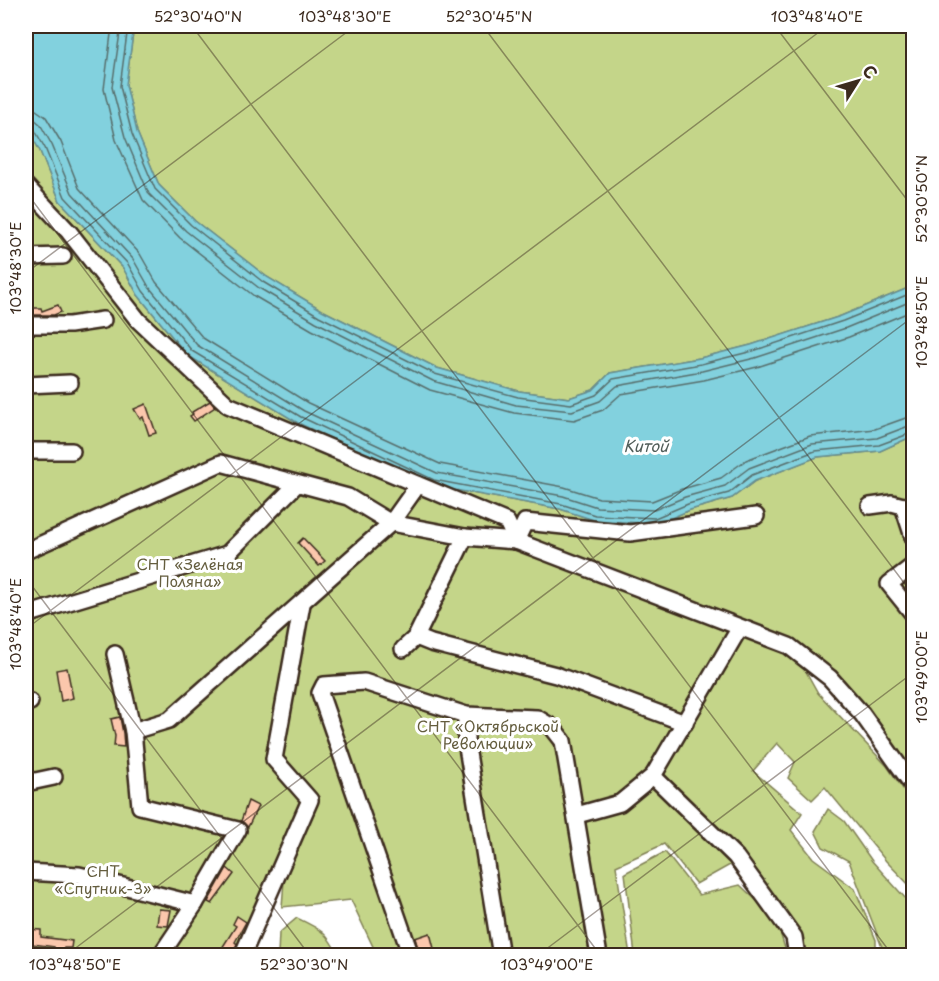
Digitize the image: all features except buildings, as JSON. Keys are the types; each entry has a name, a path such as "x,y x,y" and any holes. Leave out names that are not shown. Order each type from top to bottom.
{"street":[{"path":"26,186 69,232 138,320 228,405 507,522 516,541"},
{"path":"26,257 63,256"},
{"path":"26,325 70,325 103,320"},
{"path":"26,384 70,383"},
{"path":"26,451 72,451"},
{"path":"26,551 221,463 348,497 391,523 465,537 516,541 739,629 789,646 830,678 862,714 914,788"},
{"path":"26,615 226,554 297,484"},
{"path":"133,731 169,720 391,523 417,485"},
{"path":"870,507 892,503 908,506 914,540"},
{"path":"516,541 525,522 630,534 756,516"},
{"path":"404,649 416,637 465,537"},
{"path":"914,565 889,584 914,615"},
{"path":"242,956 310,800 274,759 302,604"},
{"path":"577,815 620,803 653,776 739,629"},
{"path":"416,637 432,644 556,675 685,723"},
{"path":"115,654 133,731 140,806 238,830 195,904 160,956"},
{"path":"411,956 320,693 324,685 364,682 466,715 537,718 552,727 563,741 599,956"},
{"path":"466,715 466,741 501,956"},
{"path":"653,776 736,857 794,937 797,956"},
{"path":"26,783 54,777"},
{"path":"26,872 79,875 195,904"}],"green space":[{"path":"134,26 913,26 913,286 841,316 751,345 700,358 610,373 593,390 569,398 519,391 437,368 322,310 267,277 195,221 159,185 137,132 126,85"},
{"path":"26,126 40,151 60,201 123,268 138,295 187,355 298,423 433,486 560,509 594,520 657,524 690,510 732,498 755,481 817,457 880,451 913,436 913,776 794,650 818,693 887,766 913,803 913,889 886,861 825,787 812,800 788,778 795,762 777,743 753,771 802,813 791,830 813,858 855,889 876,940 876,955 805,955 792,922 746,856 696,884 664,844 616,866 630,955 377,955 351,900 282,907 285,868 250,955 26,955"},
{"path":"828,809 844,821 872,861 906,899 913,902 913,955 885,955 849,861 823,847 815,831"},
{"path":"665,852 699,895 740,885 776,919 787,955 635,955 625,873"},
{"path":"297,918 322,932 338,955 278,955 279,933"}],"water":[{"name":"Китой","path":"26,26 134,26 126,85 137,132 159,185 195,221 267,277 322,310 437,368 519,391 569,398 593,390 610,373 700,358 751,345 841,316 913,286 913,436 880,451 817,457 755,481 732,498 690,510 657,524 594,520 560,509 433,486 298,423 187,355 138,295 123,268 60,201 40,151 26,126"}],"park label":[{"name":"СНТ «Зелёная Поляна»","path":"190,572"},
{"name":"СНТ «Октябрьской Революции»","path":"488,734"},
{"name":"СНТ «Спутник-3»","path":"103,878"}]}
